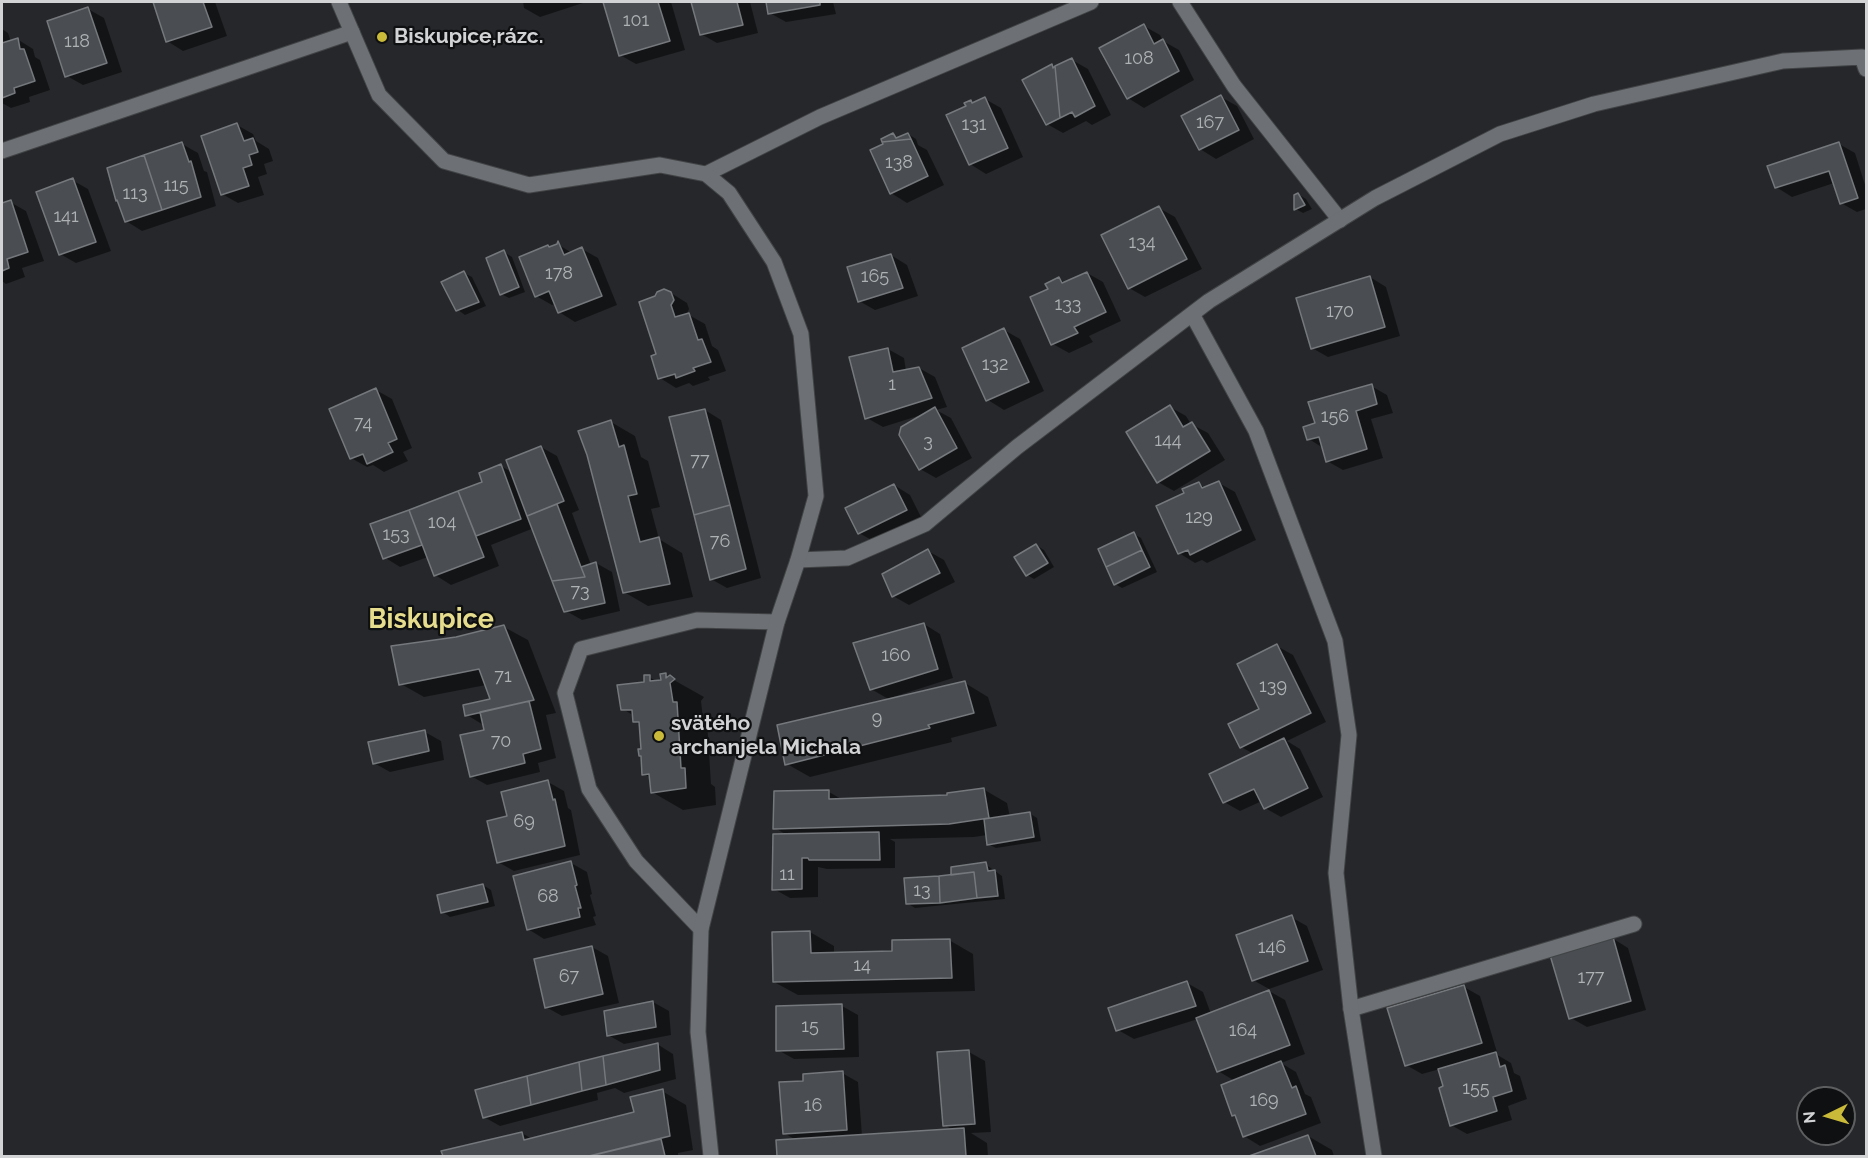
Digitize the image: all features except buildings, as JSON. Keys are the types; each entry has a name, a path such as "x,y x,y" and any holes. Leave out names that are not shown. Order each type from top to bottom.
{"street":[{"path":"339,2 379,95 444,161 529,185 660,165 706,174 729,193 774,262 801,334 816,496 777,622 701,929 698,1032 711,1156"},
{"path":"706,174 820,117 1091,2"},
{"path":"1180,2 1234,86 1340,220"},
{"path":"2,151 352,32"},
{"path":"798,560 847,558 925,524 1017,447 1209,301 1375,198 1500,134 1594,104 1784,62 1862,57 1866,69"},
{"path":"1192,314 1256,432 1335,640 1349,735 1336,873 1351,1009 1374,1156"},
{"path":"701,929 636,861 589,789 565,693 581,649 697,620 777,622"},
{"path":"1351,1009 1634,924"}],"place":[{"name":"Biskupice,rázc.","path":"382,37"},
{"name":"svätého archanjela Michala","path":"659,736"}],"district":[{"name":"Biskupice","path":"431,620"}]}
